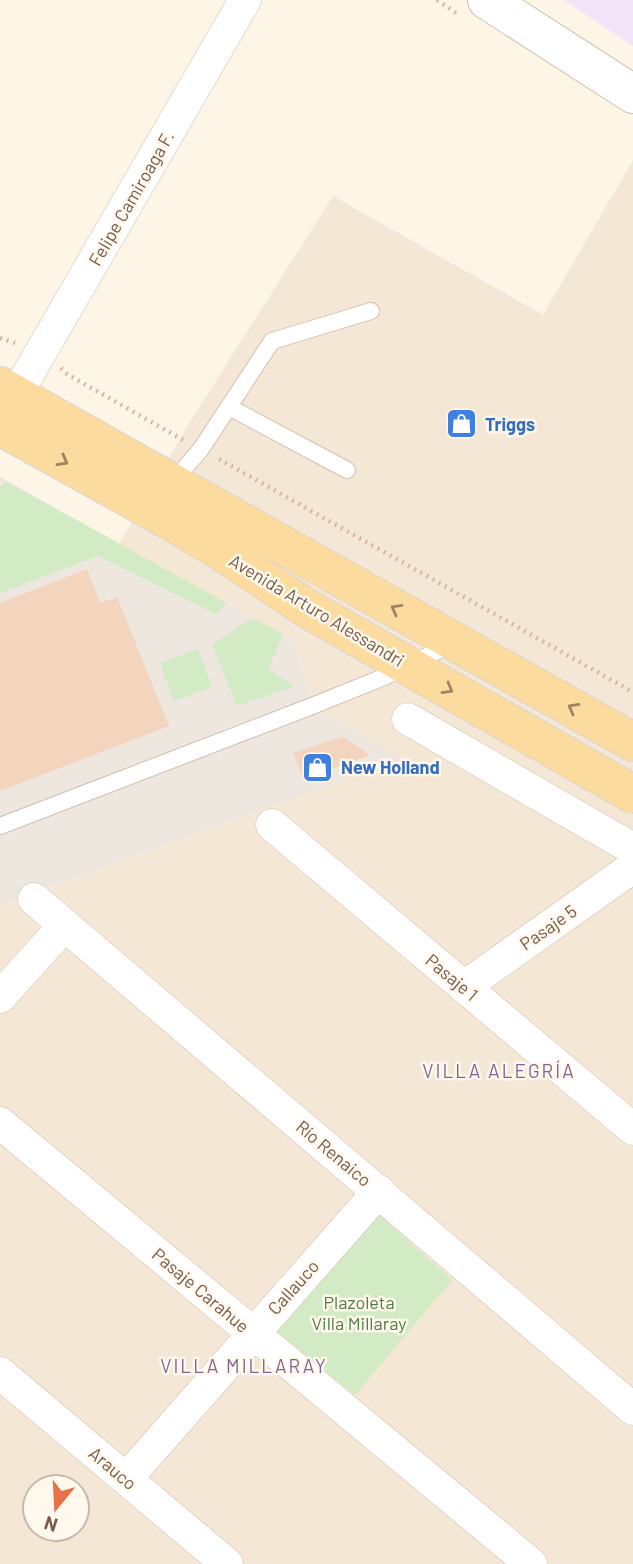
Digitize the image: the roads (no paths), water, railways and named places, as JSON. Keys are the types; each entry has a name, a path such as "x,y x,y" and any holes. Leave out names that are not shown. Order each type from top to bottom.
{"main road":[{"name":"Avenida Arturo Alessandri","path":"4,413 172,483 633,742"},
{"name":"Avenida Arturo Alessandri","path":"4,413 309,609 633,794"}],"street":[{"name":"Felipe Camiroaga F.","path":"4,413 245,0"},
{"path":"487,0 633,94"},
{"path":"408,719 633,849"},
{"name":"Pasaje 1","path":"272,825 633,1129"},
{"name":"Pasaje 5","path":"464,987 633,867"},
{"name":"Río Renaico","path":"34,899 633,1409"},
{"path":"0,997 65,925"},
{"name":"Pasaje Carahue","path":"0,1123 531,1564"},
{"name":"Callauco","path":"125,1479 379,1191"},
{"name":"Arauco","path":"0,1373 227,1564"}],"lane":[{"path":"172,483 201,449 272,341 371,311"},
{"path":"229,407 348,470"},
{"path":"0,826 312,706 384,677 456,643"}],"place":[{"name":"Triggs","path":"462,424"},
{"name":"New Holland","path":"318,767"}],"district":[{"name":"VILLA ALEGRÍA","path":"499,1070"},
{"name":"VILLA MILLARAY","path":"244,1365"}],"park label":[{"name":"Plazoleta Villa Millaray","path":"359,1312"}]}
